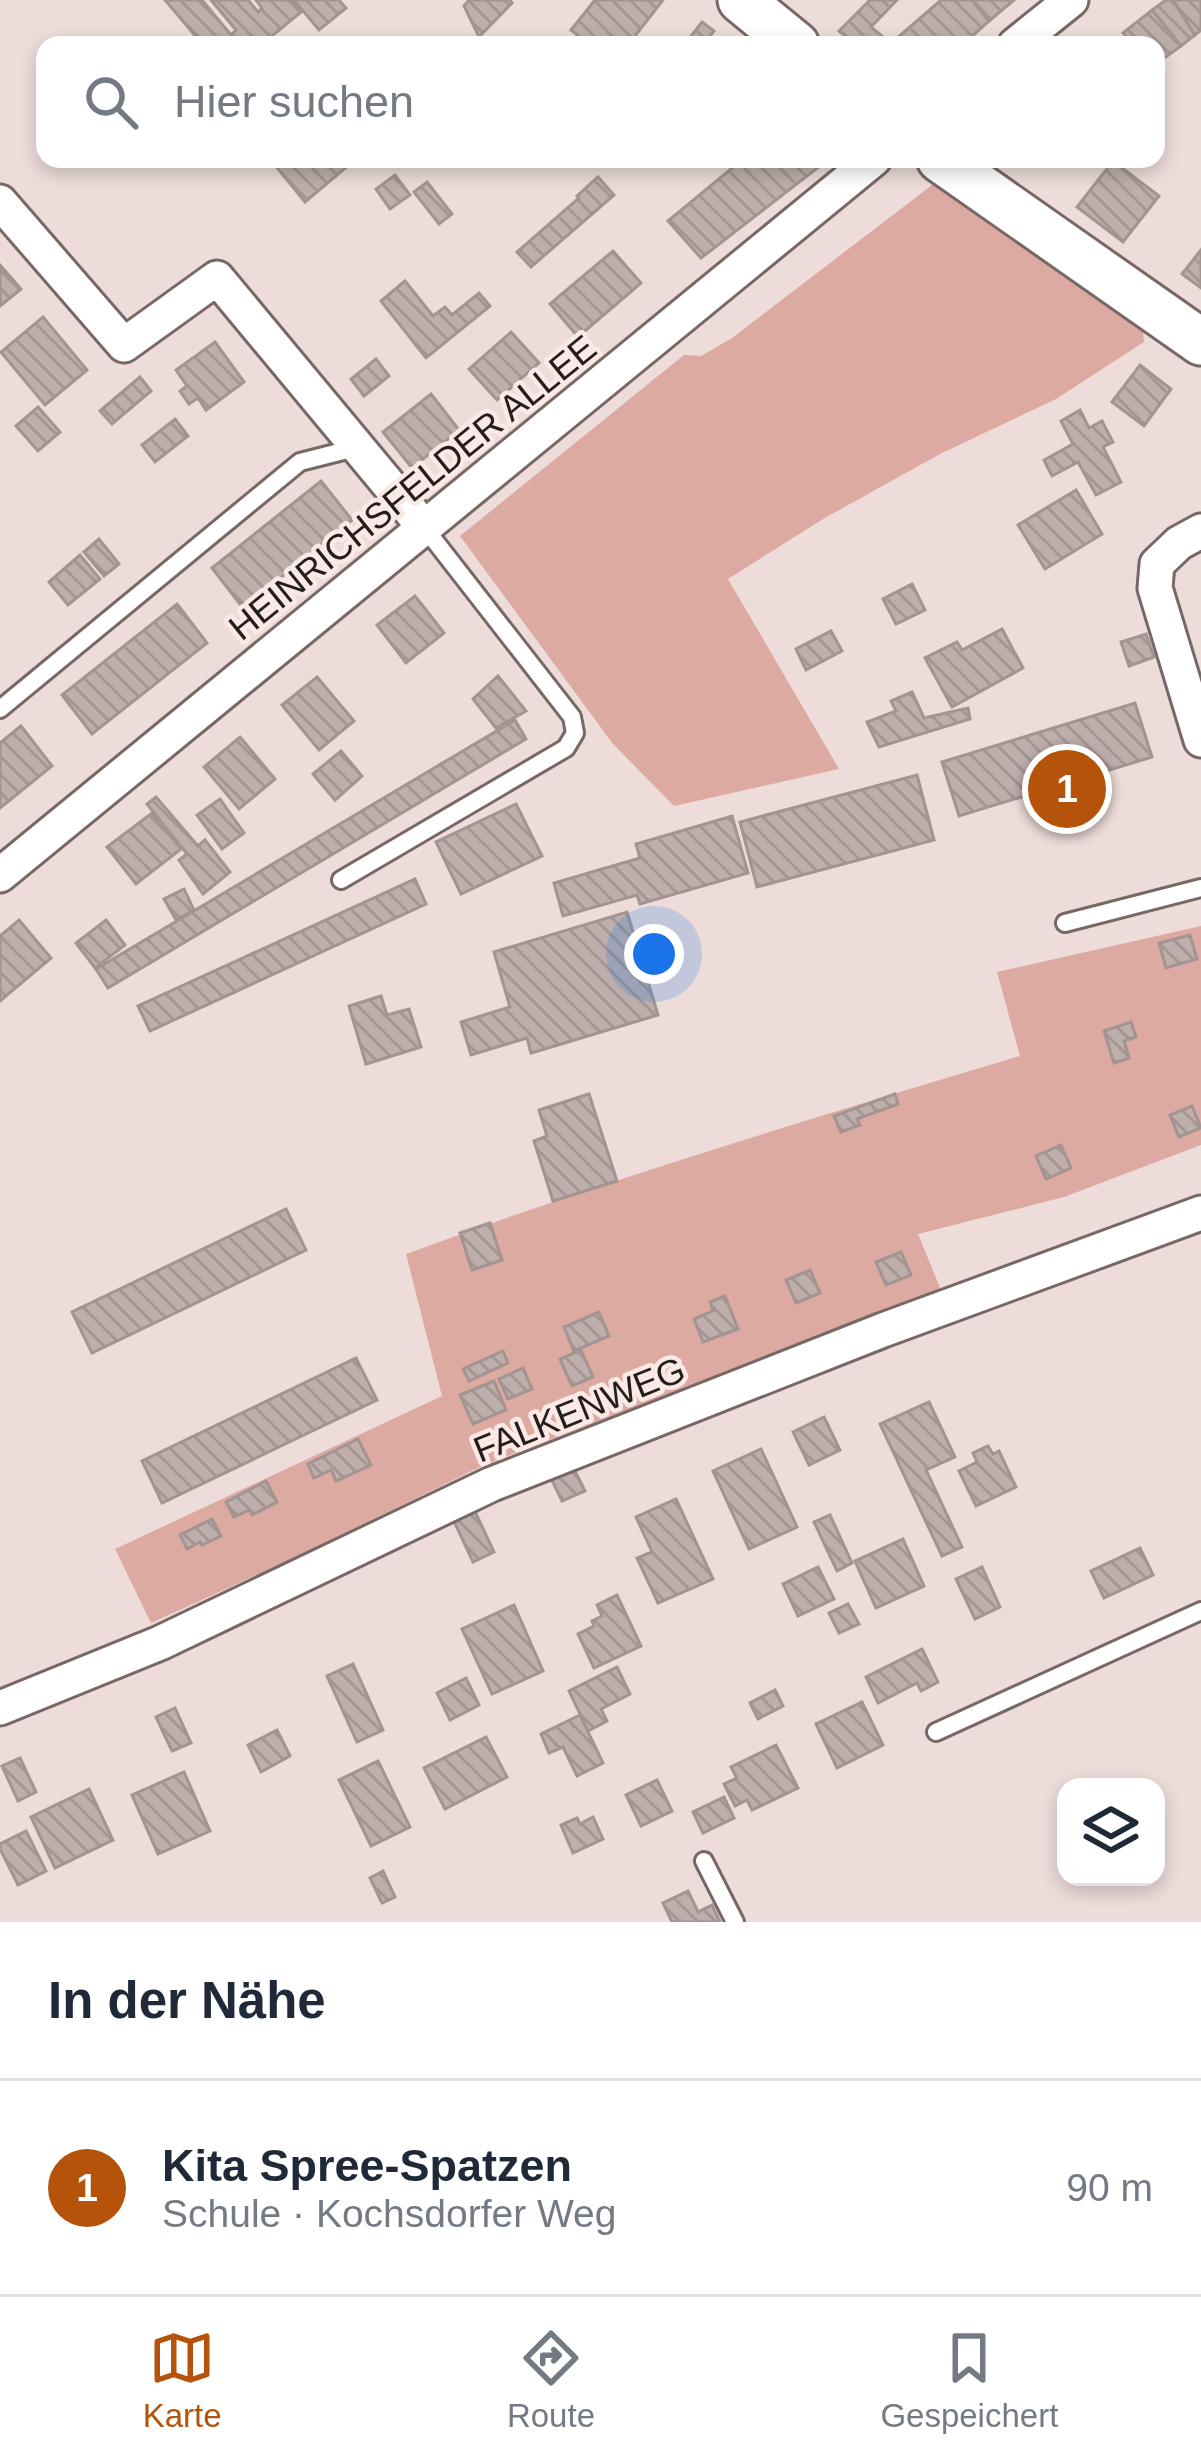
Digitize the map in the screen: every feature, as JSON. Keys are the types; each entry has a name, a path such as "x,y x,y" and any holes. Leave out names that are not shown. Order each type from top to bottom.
{"street":[{"path":"741,0 785,36"},
{"path":"1026,36 1071,0"},
{"name":"HEINRICHSFELDER ALLEE","path":"0,875 863,168"},
{"path":"953,168 1201,342"},
{"path":"0,202 124,345 217,278 424,527"},
{"path":"1201,531 1179,543 1157,564 1155,587 1201,740"},
{"name":"FALKENWEG","path":"0,1708 160,1643 492,1484 883,1330 1201,1213"}],"lane":[{"path":"0,710 300,463 359,447"},
{"path":"341,880 566,748 575,733 572,717 424,527"},
{"path":"1065,923 1201,888"},
{"path":"936,1732 1201,1611"},
{"path":"704,1861 735,1922"}],"shaded area":[{"path":"936,182 1143,331 1144,342 1056,399 940,454 728,579 839,769 674,806 613,744 460,536 684,355 701,356 732,338"},
{"path":"1201,926 1201,1145 1064,1197 918,1234 941,1290 484,1465 151,1623 115,1549 442,1396 406,1254 635,1175 1020,1056 997,972"}],"building":[{"path":"165,0 202,0 231,35 236,30 211,0 248,0 258,12 262,8 256,0 291,0 301,12 272,36 195,36"},
{"path":"294,0 339,0 346,8 319,30"},
{"path":"469,0 512,3 480,36 464,6"},
{"path":"595,0 663,0 635,36 579,36 571,30"},
{"path":"870,0 897,0 871,27 882,36 845,36 839,31"},
{"path":"941,0 972,0 989,21 972,36 899,36"},
{"path":"972,0 1014,0 989,21"},
{"path":"1173,0 1195,35 1181,46 1152,10"},
{"path":"1173,0 1201,0 1201,30 1195,35"},
{"path":"1152,10 1181,46 1165,58 1165,36 1123,33"},
{"path":"702,22 714,31 710,36 691,36"},
{"path":"277,168 345,168 305,202"},
{"path":"732,168 817,168 701,258 668,221"},
{"path":"1108,168 1122,168 1159,196 1123,242 1077,207"},
{"path":"395,175 410,195 390,209 376,189"},
{"path":"598,177 614,195 531,267 517,252"},
{"path":"427,182 452,214 439,224 414,192"},
{"path":"1201,250 1201,288 1182,274"},
{"path":"613,251 641,283 578,337 550,304"},
{"path":"0,265 21,289 0,306"},
{"path":"405,281 433,316 445,307 452,315 479,293 490,306 426,358 381,301"},
{"path":"43,317 87,370 45,405 1,352"},
{"path":"511,332 539,363 497,400 469,369"},
{"path":"215,342 244,382 206,410 198,398 189,404 180,391 187,386 176,370"},
{"path":"376,359 389,376 364,396 351,379"},
{"path":"1140,365 1171,389 1144,426 1112,402"},
{"path":"140,377 151,391 112,424 100,411"},
{"path":"431,394 459,430 412,468 383,432"},
{"path":"38,407 60,432 38,451 16,426"},
{"path":"1080,410 1089,428 1102,421 1113,442 1103,447 1121,482 1096,495 1078,462 1052,476 1044,460 1073,444 1061,421"},
{"path":"175,419 188,436 155,462 142,445"},
{"path":"321,481 352,520 243,608 212,568"},
{"path":"1076,490 1102,534 1045,569 1018,525"},
{"path":"99,539 119,564 104,576 84,552"},
{"path":"80,555 100,579 68,605 49,582"},
{"path":"912,584 925,610 896,624 883,599"},
{"path":"415,596 444,633 406,663 377,625"},
{"path":"177,604 207,643 92,734 62,695"},
{"path":"1002,629 1023,668 952,707 925,658 957,642 962,650"},
{"path":"831,631 842,651 806,670 796,649"},
{"path":"1146,634 1154,657 1129,666 1121,642"},
{"path":"498,676 526,711 496,728 473,699"},
{"path":"317,677 354,721 319,750 282,705"},
{"path":"912,692 924,718 968,708 970,719 879,747 867,722 896,711 891,701"},
{"path":"1135,703 1152,757 959,816 942,762"},
{"path":"515,720 526,739 108,988 96,969"},
{"path":"21,726 52,766 0,808 0,743"},
{"path":"240,737 275,779 239,809 204,767"},
{"path":"341,751 362,776 335,800 313,774"},
{"path":"917,775 934,840 757,887 740,822"},
{"path":"156,797 198,846 205,840 230,872 203,894 179,860 187,854 147,804"},
{"path":"220,799 244,833 222,849 197,815"},
{"path":"516,804 542,856 461,894 436,842"},
{"path":"152,813 181,849 136,884 107,847"},
{"path":"732,816 748,873 640,904 637,895 563,916 554,883 640,858 636,844"},
{"path":"415,879 426,904 150,1031 138,1006"},
{"path":"184,889 194,910 176,920 164,899"},
{"path":"627,912 658,1015 531,1053 527,1038 471,1055 461,1022 510,1007 494,952"},
{"path":"19,920 51,958 0,1001 0,936"},
{"path":"106,920 125,945 95,968 76,943"},
{"path":"1190,935 1197,959 1166,968 1159,943"},
{"path":"381,996 387,1015 409,1009 421,1047 366,1064 349,1006"},
{"path":"1131,1022 1136,1037 1124,1041 1129,1058 1114,1063 1104,1031"},
{"path":"589,1094 617,1181 553,1201 534,1141 547,1136 539,1110"},
{"path":"895,1094 898,1104 857,1119 860,1125 841,1132 834,1116"},
{"path":"1192,1106 1201,1128 1179,1137 1170,1115"},
{"path":"1061,1145 1071,1168 1046,1179 1036,1156"},
{"path":"286,1209 306,1250 92,1353 72,1312"},
{"path":"490,1223 502,1260 472,1270 460,1233"},
{"path":"901,1252 911,1275 886,1285 876,1262"},
{"path":"810,1270 820,1293 796,1303 786,1280"},
{"path":"725,1296 738,1329 703,1342 694,1319 713,1311 710,1302"},
{"path":"599,1312 609,1336 574,1351 564,1327"},
{"path":"581,1350 593,1377 572,1386 560,1359"},
{"path":"503,1351 508,1363 469,1381 463,1369"},
{"path":"356,1358 377,1400 162,1503 142,1461"},
{"path":"523,1368 532,1389 508,1399 499,1379"},
{"path":"494,1381 506,1410 473,1424 460,1395"},
{"path":"929,1402 955,1457 926,1470 962,1547 942,1556 880,1424"},
{"path":"824,1417 840,1450 809,1465 793,1432"},
{"path":"358,1439 371,1465 336,1481 331,1470 314,1478 308,1464"},
{"path":"988,1446 993,1454 999,1451 1016,1487 976,1506 959,1471 977,1462 973,1453"},
{"path":"761,1449 797,1527 749,1549 713,1471"},
{"path":"569,1459 585,1491 562,1501 547,1470"},
{"path":"266,1481 277,1502 252,1515 249,1510 234,1517 226,1502"},
{"path":"676,1499 713,1579 658,1603 637,1558 652,1552 636,1517"},
{"path":"472,1505 494,1552 473,1562 451,1515"},
{"path":"830,1515 852,1563 837,1571 814,1522"},
{"path":"212,1519 221,1536 187,1549 180,1535"},
{"path":"903,1539 924,1586 876,1608 855,1561"},
{"path":"1140,1548 1153,1575 1104,1598 1091,1571"},
{"path":"818,1567 834,1599 798,1616 783,1584"},
{"path":"982,1567 1000,1607 975,1619 956,1579"},
{"path":"617,1595 641,1646 594,1668 578,1634 602,1616 597,1605"},
{"path":"848,1604 859,1624 839,1633 829,1613"},
{"path":"514,1605 543,1671 492,1694 462,1629"},
{"path":"922,1649 938,1682 921,1691 917,1683 878,1703 866,1677"},
{"path":"353,1664 383,1730 357,1742 327,1676"},
{"path":"617,1667 630,1694 601,1709 607,1721 588,1731 569,1691"},
{"path":"466,1678 479,1705 450,1720 437,1693"},
{"path":"775,1690 783,1706 758,1719 750,1703"},
{"path":"862,1702 883,1745 837,1768 816,1724"},
{"path":"175,1708 191,1743 172,1751 156,1717"},
{"path":"580,1715 603,1763 577,1776 563,1747 549,1753 541,1734"},
{"path":"277,1730 290,1756 261,1772 248,1745"},
{"path":"486,1737 507,1777 445,1809 424,1768"},
{"path":"776,1745 798,1788 752,1810 747,1800 735,1806 724,1784 737,1778 731,1767"},
{"path":"20,1758 36,1792 18,1801 2,1766"},
{"path":"378,1761 410,1827 371,1846 339,1780"},
{"path":"184,1772 210,1831 158,1854 132,1795"},
{"path":"657,1780 672,1811 641,1826 626,1795"},
{"path":"89,1789 113,1840 55,1868 31,1817"},
{"path":"724,1797 734,1818 703,1833 693,1812"},
{"path":"593,1817 603,1839 573,1853 561,1825 577,1818 580,1824"},
{"path":"26,1831 46,1871 18,1885 0,1844"},
{"path":"383,1871 395,1897 382,1903 370,1878"},
{"path":"688,1891 698,1912 712,1905 720,1922 672,1922 663,1903"}],"place":[{"name":"Kita Spree-Spatzen","path":"1067,789"}]}
